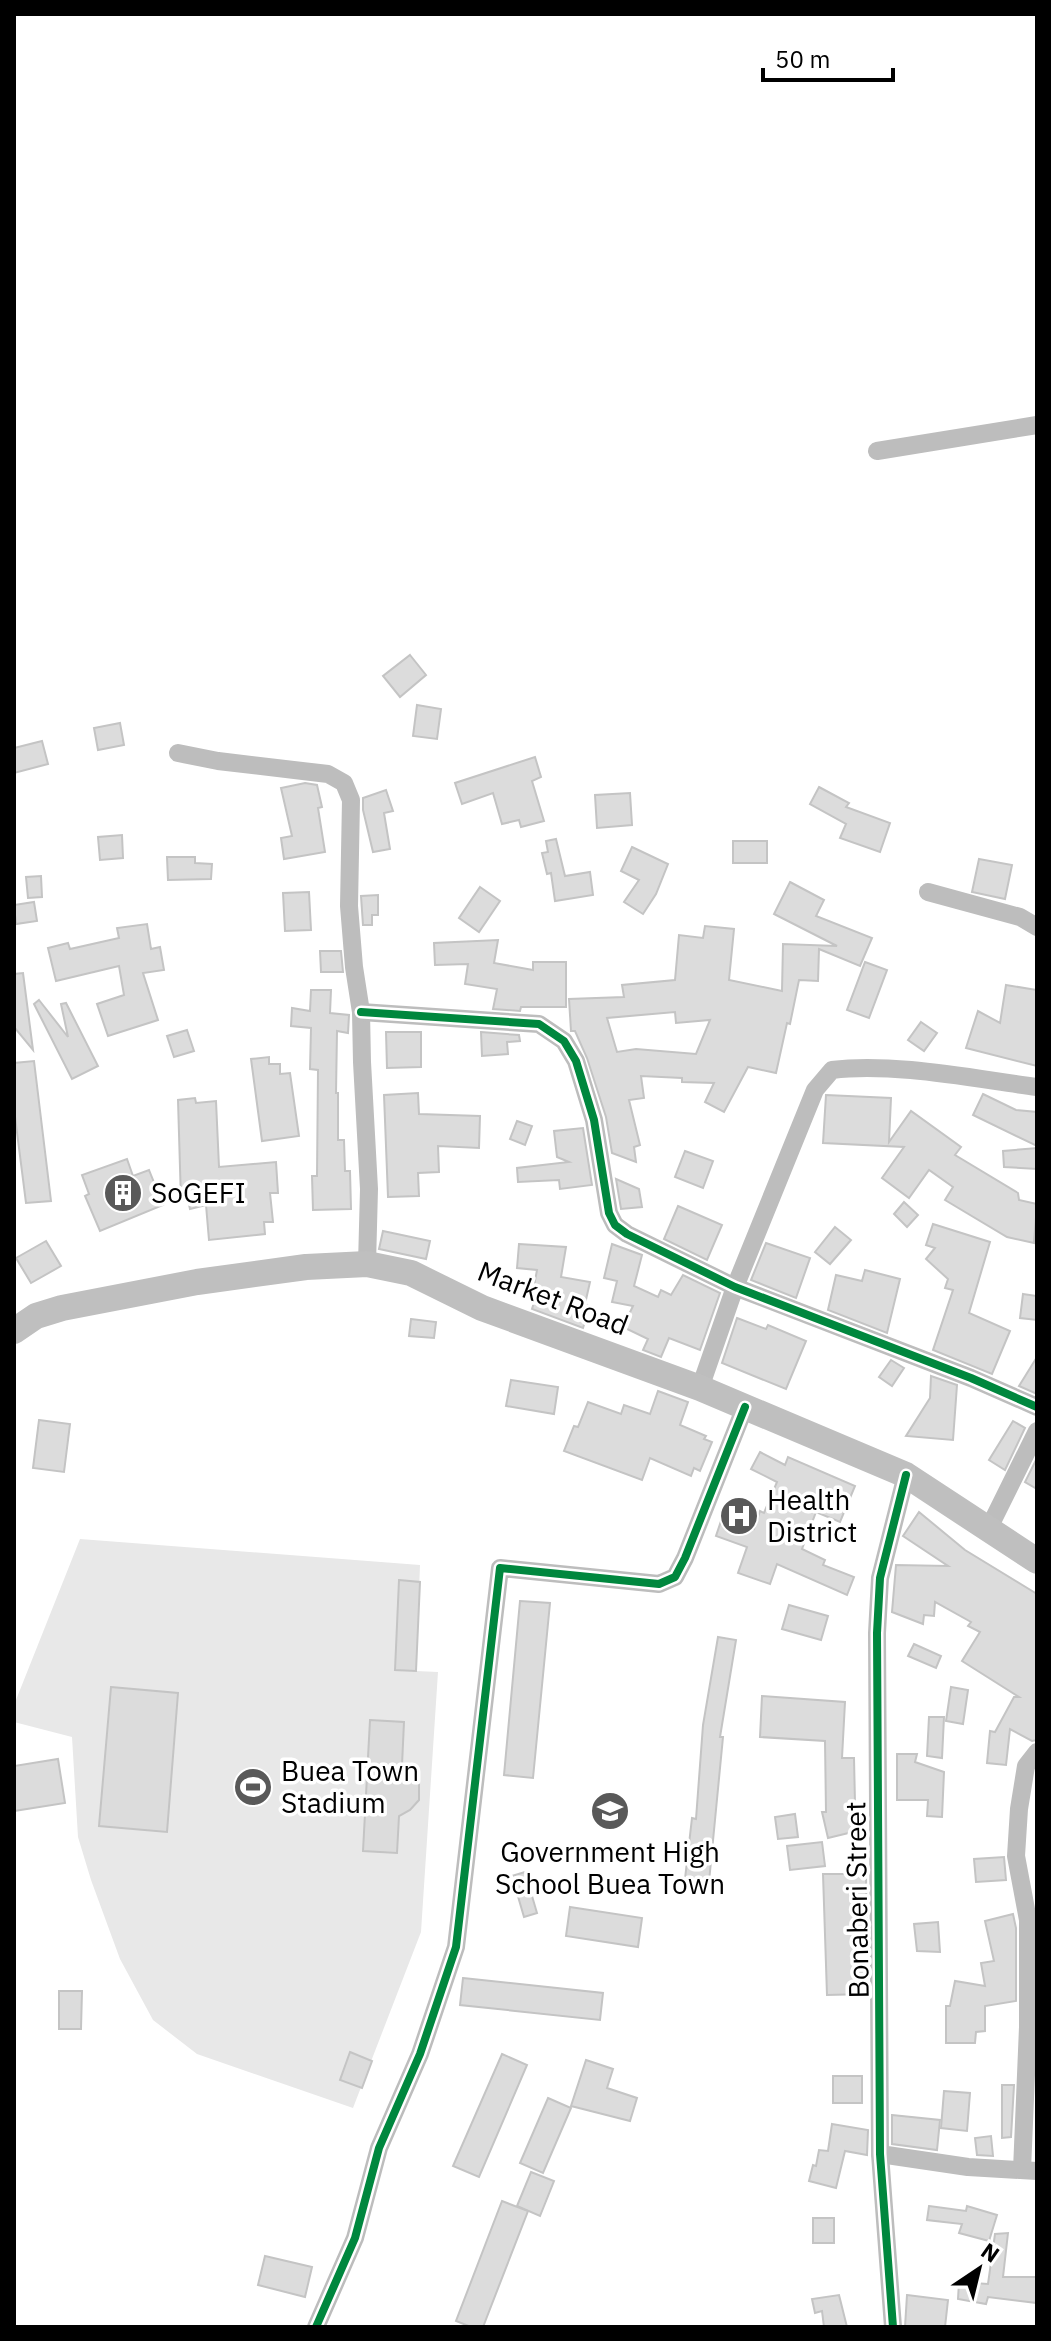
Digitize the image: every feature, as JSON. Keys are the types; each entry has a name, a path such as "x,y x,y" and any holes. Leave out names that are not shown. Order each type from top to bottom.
{"main road":[{"name":"Market Road","path":"14,1331 36,1316 62,1308 197,1282 306,1267 367,1264 411,1273 482,1308 700,1388 906,1475 1037,1561"}],"street":[{"path":"877,451 1037,425"},
{"path":"178,753 328,774 344,783 351,800 349,906 361,1012 369,1189 367,1264"},
{"path":"928,892 1020,917 1037,927"},
{"path":"361,1012 539,1024 564,1041 576,1061 594,1120 609,1213 615,1225 627,1234 735,1287 971,1378 1037,1407"},
{"path":"700,1388 735,1287 815,1090 832,1070 851,1067 888,1069 1037,1087"},
{"path":"316,2327 355,2238 379,2148 420,2054 456,1947 500,1568 659,1584 675,1577 745,1407"},
{"path":"988,1530 1037,1431"},
{"name":"Bonaberi Street","path":"893,2327 880,2154 877,1633 880,1578 906,1475"},
{"path":"880,2154 968,2167 1030,2170 1028,2027 1032,1920 1016,1856 1026,1766 1037,1752"}],"shaded area":[{"name":"Buea Town Stadium","path":"80,1539 420,1565 416,1671 438,1672 421,1932 353,2108 197,2054 153,2020 120,1959 78,1837 72,1737 14,1722 14,1705"}],"building":[{"path":"410,655 426,675 400,697 383,676"},
{"path":"417,705 441,709 437,739 413,736"},
{"path":"120,723 124,745 98,750 94,728"},
{"path":"42,741 48,764 14,773 14,748"},
{"path":"535,757 541,777 532,781 544,821 521,827 519,820 502,824 493,793 462,804 455,783"},
{"path":"305,783 317,785 325,852 284,859 281,838 292,836 281,788"},
{"path":"819,787 849,803 846,807 890,823 880,852 840,838 846,824 810,804"},
{"path":"386,790 393,811 384,813 390,849 373,852 363,798"},
{"path":"630,793 632,825 597,828 595,795"},
{"path":"122,835 123,858 100,860 98,837"},
{"path":"556,839 565,876 590,872 593,895 555,901 551,873 547,874 542,853 548,852 546,841"},
{"path":"733,841 767,841 767,863 733,863"},
{"path":"632,847 668,864 656,894 643,914 624,902 639,880 621,871"},
{"path":"167,857 195,857 195,863 212,864 211,879 168,880"},
{"path":"979,859 1012,865 1005,899 972,892"},
{"path":"41,876 42,897 28,898 26,877"},
{"path":"790,882 824,900 816,916 872,938 860,966 819,949 818,981 799,980 776,1073 748,1067 724,1112 705,1102 714,1083 641,1076 644,1098 629,1100 640,1145 634,1147 636,1162 612,1153 606,1117 587,1058 575,1031 571,1031 569,999 624,997 622,985 675,980 679,935 703,938 705,926 734,929 729,980 782,991 783,944 837,946 774,914","holes":["675,1012 676,1023 710,1020 696,1054 636,1049 617,1052 607,1018"]},
{"path":"480,887 500,901 479,932 459,918"},
{"path":"309,892 311,930 285,931 283,893"},
{"path":"378,895 378,915 372,915 372,925 363,925 361,896"},
{"path":"34,902 37,921 16,924 14,905"},
{"path":"147,924 151,949 160,947 164,970 143,973 158,1020 108,1036 97,1004 124,995 119,966 56,981 48,948 68,943 70,949 119,938 117,928"},
{"path":"498,940 494,963 533,970 533,962 566,962 566,1007 521,1007 520,1011 493,1009 497,989 465,984 468,964 435,965 434,943"},
{"path":"320,951 341,951 343,972 321,972"},
{"path":"865,962 887,970 869,1018 847,1010"},
{"path":"23,973 33,1050 14,1027 14,974"},
{"path":"1006,985 1037,990 1037,1066 966,1048 978,1011 1000,1023"},
{"path":"311,990 331,990 330,1013 349,1015 348,1033 337,1031 336,1093 338,1140 344,1140 345,1171 350,1171 351,1209 313,1210 312,1176 317,1176 318,1070 310,1069 311,1028 291,1026 292,1008 310,1011"},
{"path":"39,1000 68,1037 61,1004 66,1003 98,1066 72,1079 34,1004"},
{"path":"921,1022 937,1033 924,1051 908,1040"},
{"path":"187,1030 194,1051 174,1057 167,1036"},
{"path":"386,1032 421,1032 421,1067 387,1068"},
{"path":"481,1032 519,1035 520,1041 507,1042 508,1054 482,1056"},
{"path":"269,1057 269,1064 280,1064 280,1074 290,1073 299,1136 262,1141 251,1059"},
{"path":"34,1061 51,1201 26,1203 14,1109 14,1063"},
{"path":"418,1093 419,1114 480,1116 479,1148 438,1146 439,1172 418,1173 419,1196 388,1197 384,1095"},
{"path":"983,1094 1016,1110 1037,1112 1037,1146 973,1115"},
{"path":"826,1095 891,1098 889,1142 911,1111 961,1147 955,1155 1018,1193 1019,1200 1037,1204 1034,1243 1007,1237 945,1200 953,1187 929,1170 909,1198 882,1178 904,1147 823,1143"},
{"path":"195,1098 196,1103 216,1101 219,1167 276,1162 278,1193 270,1193 273,1222 264,1222 265,1234 209,1240 206,1205 190,1209 188,1200 181,1201 178,1100"},
{"path":"517,1121 532,1126 525,1145 510,1139"},
{"path":"583,1128 592,1185 560,1189 559,1180 518,1182 517,1168 569,1162 557,1157 554,1131"},
{"path":"1037,1148 1037,1169 1004,1167 1003,1151"},
{"path":"685,1151 713,1161 703,1188 675,1177"},
{"name":"SoGEFI","path":"127,1159 133,1176 149,1170 163,1205 100,1231 85,1196 89,1194 82,1175"},
{"path":"616,1179 639,1189 642,1207 621,1209"},
{"path":"904,1202 918,1215 907,1227 894,1214"},
{"path":"678,1206 722,1225 707,1260 664,1239"},
{"path":"933,1224 990,1242 969,1313 1010,1331 992,1374 933,1350 953,1290 945,1288 948,1279 926,1259 935,1248 926,1245"},
{"path":"835,1227 851,1240 830,1264 815,1252"},
{"path":"383,1231 430,1241 426,1259 379,1249"},
{"path":"46,1241 61,1266 31,1283 16,1258"},
{"path":"766,1243 810,1258 796,1298 751,1280"},
{"path":"519,1244 566,1247 561,1277 590,1282 585,1304 590,1306 583,1328 532,1309 539,1287 534,1286 537,1270 517,1268"},
{"path":"612,1244 642,1255 634,1286 658,1297 661,1290 671,1295 683,1275 720,1293 700,1350 669,1338 661,1357 643,1350 648,1339 623,1327 633,1306 612,1302 617,1281 604,1278"},
{"path":"865,1270 900,1279 887,1333 828,1310 836,1275 862,1281"},
{"path":"1023,1294 1037,1296 1037,1320 1020,1318"},
{"path":"737,1318 766,1329 768,1325 806,1341 786,1389 722,1363"},
{"path":"411,1319 436,1322 434,1338 409,1336"},
{"path":"1037,1357 1037,1394 1019,1386"},
{"path":"891,1360 904,1368 892,1386 879,1377"},
{"path":"931,1376 957,1385 953,1440 906,1436 930,1398"},
{"path":"511,1380 558,1387 554,1414 506,1406"},
{"path":"658,1391 688,1402 680,1425 706,1436 704,1439 712,1442 700,1471 694,1468 691,1476 650,1458 642,1480 564,1451 588,1402 621,1414 624,1405 650,1414"},
{"path":"39,1420 70,1424 64,1472 33,1468"},
{"path":"1013,1421 1025,1428 1005,1470 989,1460"},
{"path":"760,1452 785,1465 788,1457 855,1486 840,1522 816,1512 802,1549 825,1560 823,1565 854,1577 847,1595 777,1564 770,1584 738,1573 747,1547 716,1536 722,1518 754,1529 760,1511 764,1513 777,1482 751,1469"},
{"path":"1037,1458 1037,1489 1025,1482"},
{"path":"919,1512 965,1550 1037,1594 1037,1740 1032,1741 1010,1729 1006,1765 987,1763 990,1731 995,1732 1014,1697 1019,1697 962,1661 980,1632 968,1626 971,1622 935,1602 934,1616 924,1615 923,1624 892,1612 896,1565 948,1566 903,1536"},
{"path":"399,1580 420,1582 416,1671 395,1670"},
{"path":"520,1601 550,1603 533,1778 504,1775"},
{"path":"789,1605 828,1616 821,1640 782,1629"},
{"path":"718,1637 736,1640 720,1737 723,1737 709,1882 685,1879 692,1818 696,1819 703,1725"},
{"path":"914,1644 941,1656 936,1668 908,1656"},
{"path":"111,1687 178,1693 167,1832 99,1826"},
{"path":"951,1687 968,1690 963,1724 946,1721"},
{"path":"762,1696 845,1702 842,1758 854,1758 855,1803 861,1830 828,1838 822,1812 826,1812 825,1741 760,1737"},
{"path":"929,1717 944,1717 942,1758 927,1756"},
{"path":"370,1720 404,1722 402,1765 419,1783 419,1800 399,1816 397,1853 363,1851"},
{"path":"897,1754 917,1754 915,1762 944,1772 942,1817 927,1816 928,1800 897,1800"},
{"path":"58,1759 65,1803 14,1811 14,1766"},
{"path":"795,1814 798,1837 778,1839 775,1817"},
{"path":"822,1842 825,1866 790,1870 787,1846"},
{"path":"1004,1857 1006,1880 976,1882 974,1859"},
{"path":"525,1872 537,1913 524,1917 512,1876"},
{"path":"823,1874 866,1874 867,1947 856,1946 854,1962 867,1965 867,1994 827,1995"},
{"path":"570,1907 642,1918 638,1947 566,1936"},
{"path":"1013,1914 1016,1928 1016,2001 985,2006 985,2031 976,2032 975,2043 946,2043 946,2006 950,2006 955,1981 985,1986 981,1963 994,1961 985,1921"},
{"path":"938,1922 940,1952 917,1951 914,1924"},
{"path":"463,1978 603,1993 600,2020 460,2005"},
{"path":"59,1991 82,1991 81,2029 59,2029"},
{"path":"350,2052 372,2061 362,2088 340,2080"},
{"path":"502,2054 527,2065 479,2177 453,2166"},
{"path":"586,2060 613,2069 607,2088 637,2098 630,2121 571,2106"},
{"path":"833,2076 862,2076 862,2103 833,2103"},
{"path":"1002,2085 1014,2085 1011,2137 1002,2138"},
{"path":"944,2091 970,2093 967,2131 941,2128"},
{"path":"548,2098 571,2108 543,2173 520,2163"},
{"path":"892,2115 940,2120 937,2150 892,2144"},
{"path":"832,2124 868,2130 867,2155 845,2151 836,2188 809,2181 819,2150 828,2151"},
{"path":"991,2136 993,2156 977,2155 975,2138"},
{"path":"531,2172 554,2181 540,2216 517,2206"},
{"path":"502,2201 528,2211 483,2327 471,2327 456,2321"},
{"path":"929,2206 966,2211 967,2206 997,2215 989,2241 959,2233 962,2224 927,2220"},
{"path":"813,2218 834,2218 834,2243 813,2243"},
{"path":"1008,2233 1003,2277 1037,2277 1037,2303 988,2297 986,2304 958,2299 959,2282 988,2284 995,2234"},
{"path":"265,2256 312,2267 305,2297 258,2285"},
{"path":"839,2295 847,2327 824,2327 822,2311 815,2313 812,2299"},
{"path":"907,2295 948,2300 945,2327 905,2327"}],"cycle path":[{"path":"361,1012 539,1024 564,1041 576,1061 594,1120 609,1213 615,1225 627,1234 735,1287 971,1378 1037,1407"},
{"path":"316,2327 355,2238 379,2148 420,2054 456,1947 500,1568 659,1584 675,1577 745,1407"},
{"path":"893,2327 880,2154 877,1633 880,1578 906,1475"}],"place":[{"name":"SoGEFI","path":"123,1193"},
{"name":"Health District","path":"739,1516"},
{"name":"Buea Town Stadium","path":"253,1787"},
{"name":"Government High School Buea Town","path":"610,1811"}]}
